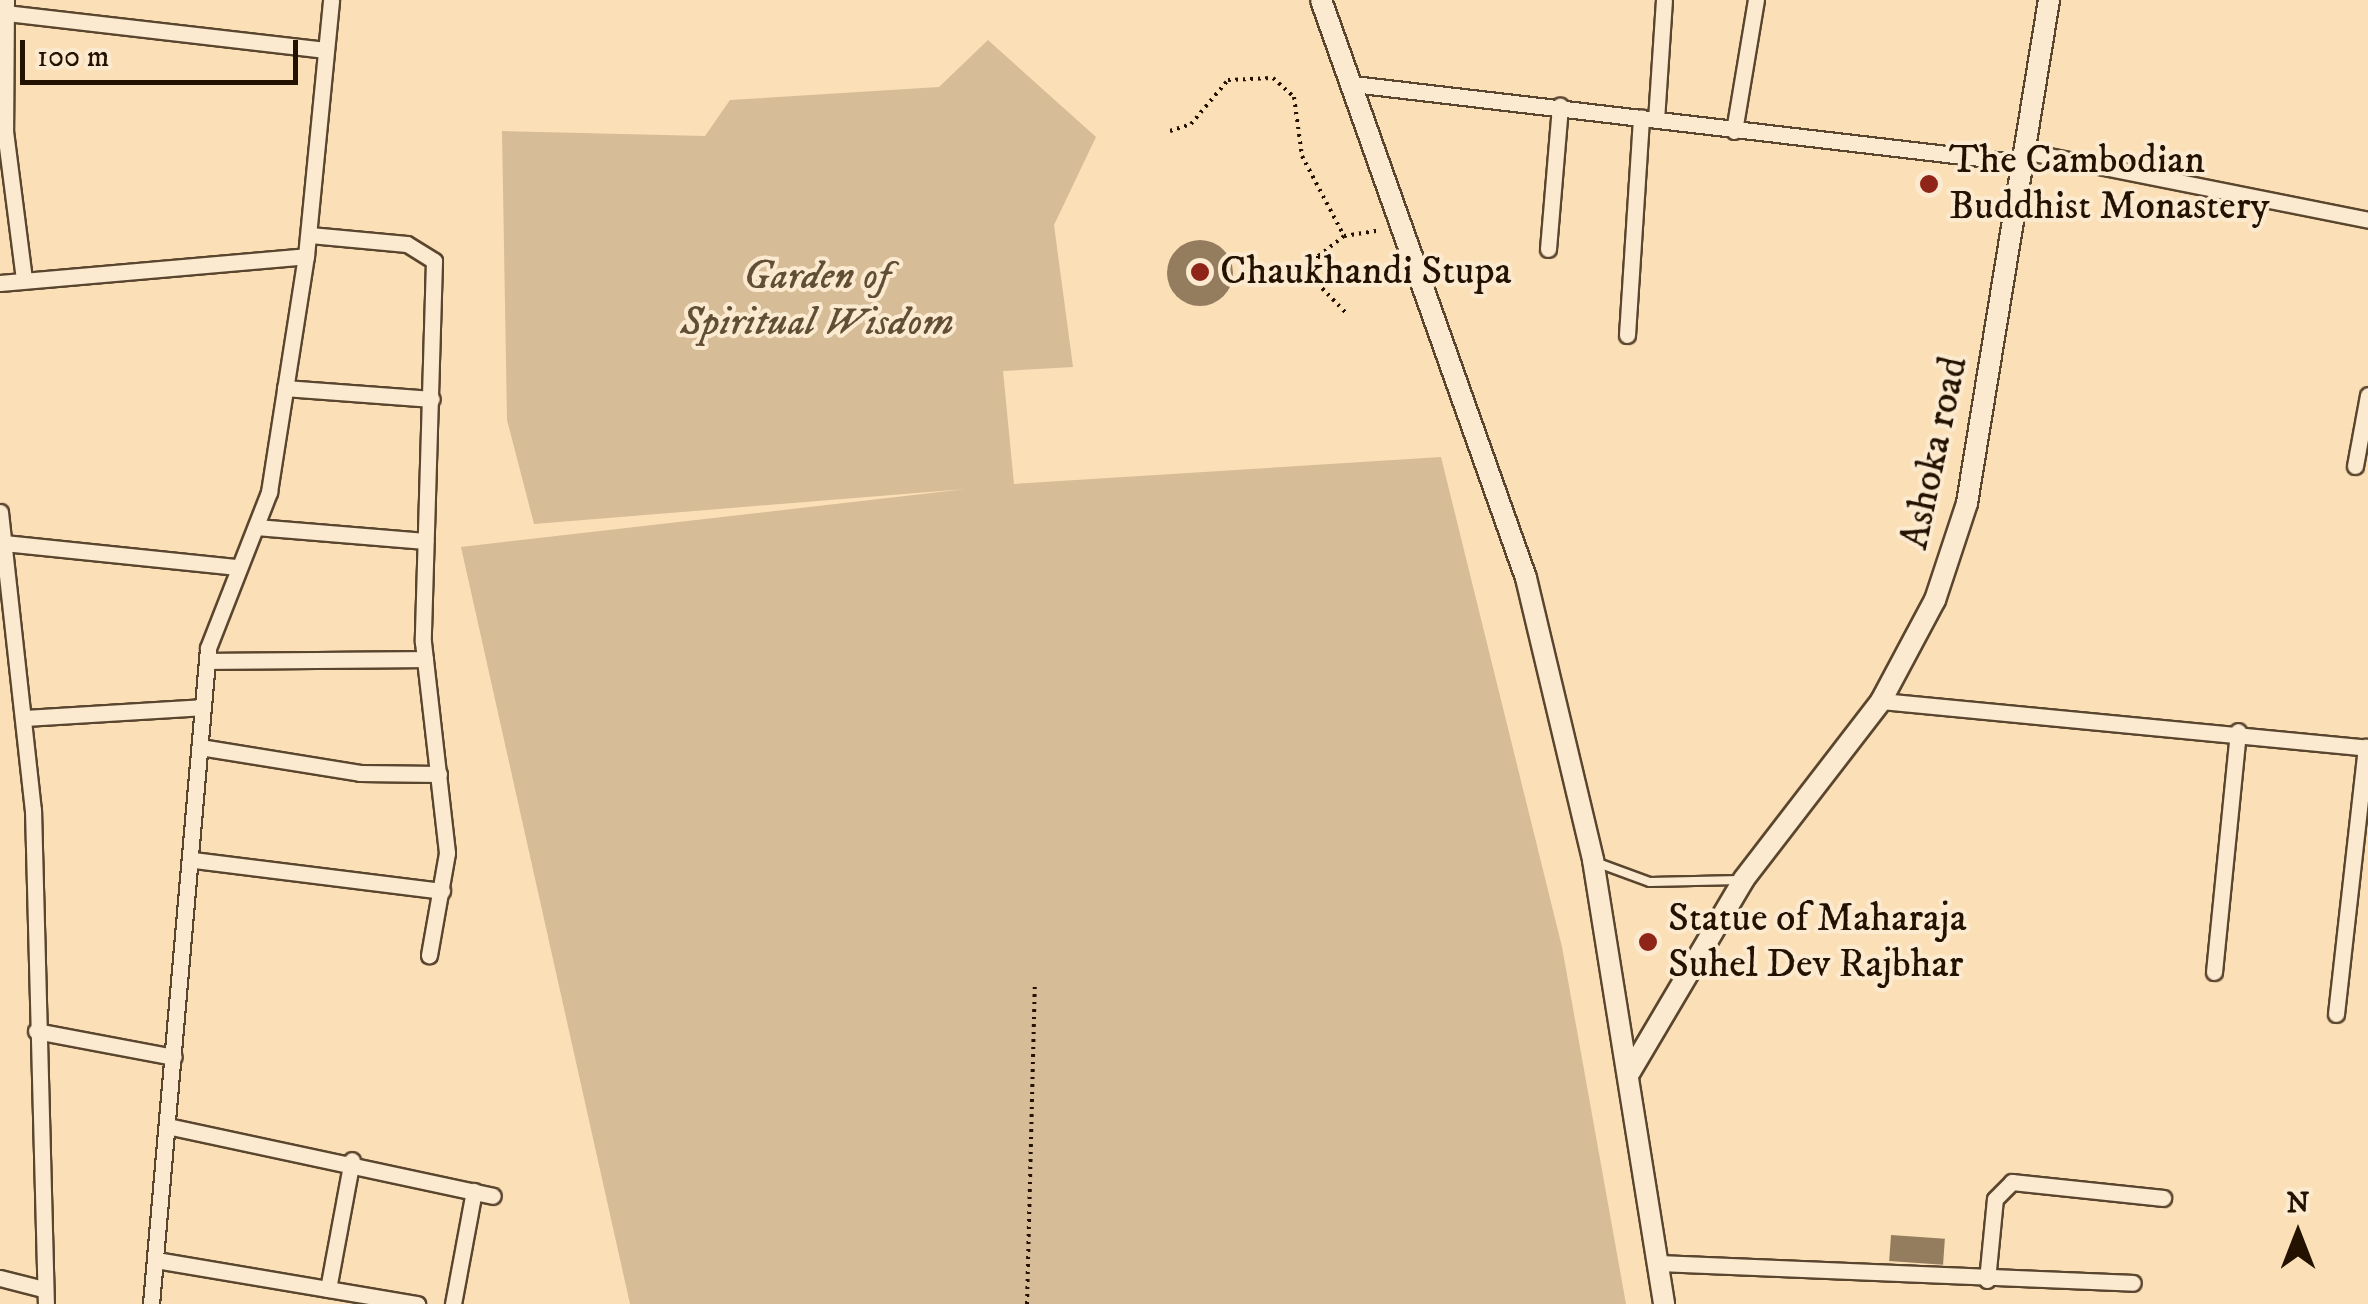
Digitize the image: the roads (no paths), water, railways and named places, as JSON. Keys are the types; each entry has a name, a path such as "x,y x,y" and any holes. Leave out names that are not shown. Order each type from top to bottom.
{"street":[{"path":"151,1304 194,860 206,661 256,527 285,388 310,234 330,0"},
{"path":"1321,0 1408,227 1526,578 1593,860 1630,1072 1664,1304"},
{"path":"1627,335 1664,0"},
{"path":"1734,131 1756,0"},
{"name":"Ashoka road","path":"1630,1072 1744,880 1881,701 1959,538 2048,0"},
{"path":"24,280 5,131 6,7 325,50"},
{"path":"1353,84 1560,106 1734,131 2023,157 2368,220"},
{"path":"1548,249 1560,106"},
{"path":"310,234 431,252 432,399 424,542 425,659 440,774 442,891 429,955"},
{"path":"0,283 306,256"},
{"path":"285,388 432,399"},
{"path":"2355,466 2368,395"},
{"path":"0,512 24,718 44,1296 0,1278"},
{"path":"256,527 424,542"},
{"path":"4,543 238,567"},
{"path":"206,661 425,659"},
{"path":"0,670 19,674"},
{"path":"1881,701 2238,732 2367,748 2336,1014"},
{"path":"24,718 202,707"},
{"path":"2214,972 2238,732"},
{"path":"200,747 360,773 440,774"},
{"path":"194,860 442,891"},
{"path":"36,1031 174,1057"},
{"path":"167,1126 352,1160 493,1196"},
{"path":"328,1289 352,1160"},
{"path":"1987,1280 1995,1199 2012,1182 2162,1198"},
{"path":"452,1304 474,1191"},
{"path":"156,1260 418,1304"},
{"path":"1660,1263 1987,1280 2133,1283"}],"lane":[{"path":"1593,860 1650,882 1744,880"}],"place":[{"name":"The Cambodian Buddhist Monastery","path":"1929,184"},
{"name":"Chaukhandi Stupa","path":"1200,272"},
{"name":"Statue of Maharaja Suhel Dev Rajbhar","path":"1648,942"}],"park label":[{"name":"Garden of Spiritual Wisdom","path":"817,300"}]}
